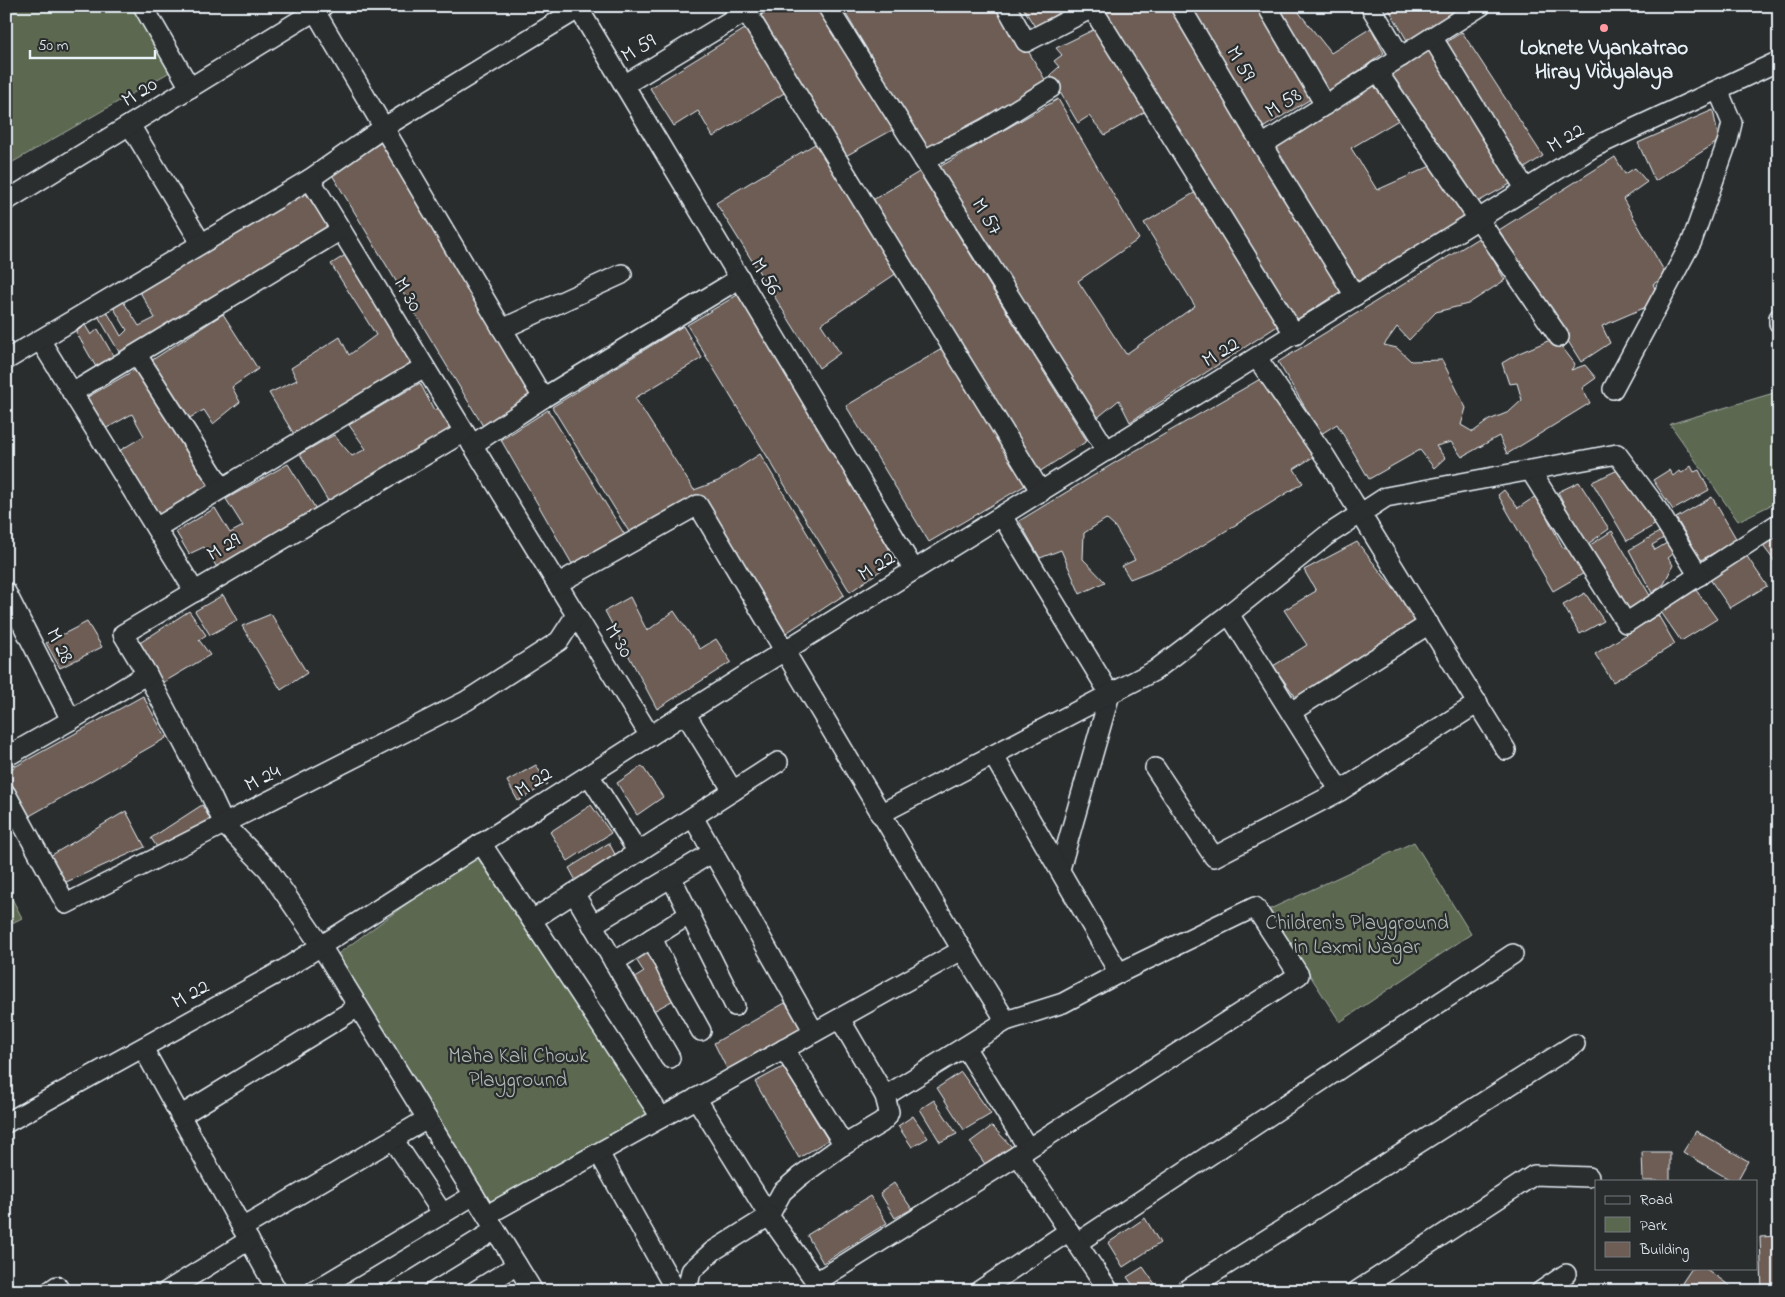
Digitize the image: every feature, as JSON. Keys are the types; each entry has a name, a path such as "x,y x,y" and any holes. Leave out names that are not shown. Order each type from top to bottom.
{"street":[{"path":"143,6 190,88"},
{"name":"M 57","path":"827,6 1107,451"},
{"path":"1006,6 1026,42 1091,7 1295,335"},
{"name":"M 59","path":"1180,6 1262,145"},
{"path":"1267,6 1325,105"},
{"path":"1370,6 1401,57"},
{"name":"M 58","path":"1355,296 1262,145 1481,6"},
{"path":"9,353 40,340 310,179 383,128 578,8"},
{"name":"M 56","path":"578,8 914,570"},
{"path":"319,9 383,128 543,398"},
{"name":"M 20","path":"6,201 319,9"},
{"path":"750,9 1041,492"},
{"name":"M 59","path":"624,85 750,9"},
{"path":"1432,37 1526,190"},
{"name":"M 22","path":"6,1123 283,970 785,650 1295,335 1594,147 1779,61"},
{"path":"1377,72 1559,337"},
{"path":"924,160 985,129 1051,88"},
{"path":"1613,389 1692,240 1725,149 1732,123 1718,90"},
{"path":"130,125 202,243"},
{"name":"M 30","path":"310,179 650,736"},
{"path":"72,392 138,355 341,230"},
{"path":"502,329 622,274"},
{"name":"M 29","path":"147,674 123,634 468,438 543,398 740,278"},
{"path":"1779,318 1779,323"},
{"path":"40,340 195,592"},
{"path":"138,355 222,488"},
{"path":"1257,358 1325,456 1506,750"},
{"path":"156,528 424,367"},
{"path":"880,814 1154,671 1326,536 1386,497 1617,454 1654,504 1698,576"},
{"path":"1530,470 1626,623 1779,523"},
{"path":"557,584 698,505 880,814 1006,1021"},
{"path":"1002,516 1110,694 1060,870"},
{"name":"M 28","path":"6,592 72,720"},
{"path":"1229,614 1340,791"},
{"name":"M 24","path":"6,794 66,904 466,701 559,640 576,615"},
{"path":"1291,712 1429,624"},
{"path":"6,757 72,720 147,674 224,824 268,869 321,946 533,1291"},
{"path":"1155,768 1214,857 1340,791 1478,702"},
{"path":"685,714 733,791"},
{"path":"993,755 1119,973"},
{"path":"532,920 778,762"},
{"path":"589,775 638,852"},
{"path":"693,817 814,1032"},
{"path":"481,843 661,1118"},
{"path":"592,925 713,852"},
{"path":"671,877 735,1006"},
{"path":"574,893 670,1058"},
{"path":"696,1098 769,1216 816,1282 1299,975 1255,907 1062,1003 1006,1021 886,1096"},
{"path":"614,962 690,914"},
{"path":"652,938 670,977 701,1031"},
{"path":"396,1291 491,1223 599,1153 962,950"},
{"path":"979,1291 1073,1237 1513,954"},
{"path":"180,1116 358,1007"},
{"path":"687,1291 691,1271 713,1251 769,1216 782,1192 799,1176 887,1117 886,1096 840,1018"},
{"path":"1185,1291 1575,1044"},
{"path":"965,1047 1073,1237 1110,1291"},
{"path":"143,1048 277,1291"},
{"path":"784,1049 844,1146"},
{"path":"167,1291 246,1234 427,1119"},
{"path":"393,1139 443,1214"},
{"path":"599,1153 676,1291"},
{"path":"1357,1291 1534,1175 1589,1177"},
{"path":"314,1291 474,1195"},
{"path":"475,1291 517,1265"},
{"path":"1541,1291 1566,1274"},
{"path":"50,1291 57,1286 60,1291"}],"green space":[{"path":"6,6 139,6 175,69 6,166"},
{"path":"1777,392 1779,394 1779,501 1738,521 1670,424"},
{"name":"Children's Playground in Laxmi Nagar","path":"1414,842 1471,934 1340,1022 1268,910"},
{"name":"Maha Kali Chowk Playground","path":"475,854 651,1119 492,1206 335,956"},
{"path":"6,887 22,918 6,926"}],"building":[{"path":"778,6 819,6 896,128 842,158 755,18"},
{"path":"841,6 1002,6 1047,83 926,148"},
{"path":"1022,6 1070,6 1035,27"},
{"path":"1103,6 1171,6 1341,291 1293,322"},
{"path":"1187,6 1259,6 1314,97 1261,129"},
{"path":"1274,6 1301,6 1297,10 1331,53 1371,28 1384,53 1326,94"},
{"path":"1387,6 1464,6 1408,42"},
{"path":"748,27 789,90 713,137 698,111 674,126 650,88"},
{"path":"1097,28 1146,111 1105,135 1089,116 1078,123 1050,75 1059,67 1054,61 1062,55 1056,48"},
{"path":"1462,32 1543,156 1519,172 1442,45"},
{"path":"1431,49 1512,183 1474,204 1387,76"},
{"path":"1376,80 1402,118 1351,148 1377,190 1433,165 1467,217 1359,282 1272,145"},
{"path":"1058,99 1139,239 1078,281 1126,354 1195,306 1144,223 1199,190 1279,325 1130,422 1119,400 1096,419 936,169"},
{"path":"1713,110 1719,141 1655,181 1638,143"},
{"path":"820,141 900,271 821,324 840,353 819,368 716,203"},
{"path":"382,142 534,394 483,426 331,173"},
{"path":"1615,157 1625,174 1635,168 1647,182 1623,199 1667,276 1653,284 1660,301 1602,326 1610,343 1581,362 1499,230"},
{"path":"919,172 1087,441 1036,474 871,201"},
{"path":"305,192 331,231 100,374 76,332 85,325 91,335 98,329 115,359 122,357 98,316 106,310 121,336 127,330 113,307 123,301 139,326 155,318 140,292"},
{"path":"1480,237 1505,280 1468,304 1436,312 1409,340 1397,327 1384,345 1397,348 1411,361 1442,360 1466,408 1461,425 1473,432 1489,420 1509,412 1522,400 1517,383 1509,384 1502,363 1519,353 1555,338 1575,364 1571,370 1585,365 1596,378 1582,388 1590,403 1507,454 1499,436 1462,457 1451,442 1436,446 1445,458 1434,468 1420,450 1369,479 1337,424 1321,434 1278,362"},
{"path":"347,254 419,365 295,436 269,393 297,380 291,368 340,337 349,355 376,335 331,264"},
{"path":"739,294 900,557 850,592 687,325"},
{"path":"223,314 258,369 232,387 240,402 213,424 204,410 184,421 146,364"},
{"path":"683,326 702,358 635,398 694,490 718,481 760,454 844,595 783,635 700,495 631,535 552,407"},
{"path":"945,347 1031,482 929,542 846,406"},
{"path":"138,368 218,487 161,521 119,451 144,436 132,414 105,429 86,398"},
{"path":"1262,378 1313,457 1294,469 1303,483 1179,560 1130,579 1122,566 1135,560 1115,527 1106,519 1084,533 1083,559 1105,582 1080,594 1061,550 1040,558 1019,521 1116,462"},
{"path":"420,383 434,410 442,406 455,429 328,501 300,454 334,435 352,456 366,449 349,425"},
{"path":"548,410 628,540 575,569 501,440"},
{"path":"288,464 319,514 220,572 204,547 189,554 176,532 215,508 230,533 243,526 226,499"},
{"path":"1691,466 1694,472 1699,470 1709,490 1673,510 1653,480 1669,470 1673,476 1679,471 1682,473"},
{"path":"1620,469 1658,523 1627,541 1592,482"},
{"path":"1579,482 1609,529 1585,546 1558,492"},
{"path":"1504,490 1518,508 1536,496 1563,548 1570,545 1586,572 1553,591 1498,495"},
{"path":"1712,497 1737,540 1701,560 1676,518"},
{"path":"1612,531 1652,599 1625,615 1587,547"},
{"path":"1661,531 1664,538 1652,545 1655,550 1667,543 1673,554 1668,558 1673,565 1664,584 1652,593 1629,550"},
{"path":"1779,531 1779,567 1760,542"},
{"path":"1357,542 1418,620 1298,700 1273,666 1307,645 1284,610 1316,591 1304,570"},
{"path":"1744,552 1767,586 1730,608 1707,575"},
{"path":"1696,590 1717,619 1681,641 1661,612"},
{"path":"1585,593 1604,621 1580,634 1563,605"},
{"path":"223,595 237,620 210,635 195,611"},
{"path":"630,597 647,631 674,611 700,649 716,639 731,662 657,709 605,611"},
{"path":"189,611 206,635 199,640 210,655 159,685 135,646"},
{"path":"271,614 307,673 281,690 242,626"},
{"path":"1658,615 1675,644 1613,682 1595,654"},
{"path":"87,622 102,647 60,668 46,643"},
{"path":"143,696 166,738 26,818 7,771"},
{"path":"536,765 547,784 518,801 507,781"},
{"path":"642,766 663,797 637,815 617,783"},
{"path":"202,805 213,824 159,850 151,838"},
{"path":"591,805 611,833 568,861 550,832"},
{"path":"126,811 145,847 64,883 50,856"},
{"path":"609,843 618,860 579,886 569,868"},
{"path":"651,949 679,997 648,1014 630,981 644,972 635,958"},
{"path":"785,1003 804,1030 730,1075 714,1043"},
{"path":"783,1067 828,1140 799,1158 755,1082"},
{"path":"961,1072 991,1114 964,1130 937,1088"},
{"path":"934,1100 957,1134 940,1142 920,1109"},
{"path":"913,1116 928,1138 912,1147 898,1126"},
{"path":"992,1126 1012,1147 985,1164 970,1142"},
{"path":"1696,1131 1748,1161 1738,1180 1730,1180 1683,1152"},
{"path":"1642,1152 1670,1152 1670,1180 1643,1180"},
{"path":"894,1183 912,1209 895,1218 880,1193"},
{"path":"870,1196 887,1223 823,1263 807,1235"},
{"path":"1145,1218 1160,1243 1123,1267 1108,1243"},
{"path":"1779,1236 1779,1291 1762,1291 1760,1237"},
{"path":"1143,1267 1160,1291 1137,1291 1127,1277"},
{"path":"1691,1270 1708,1270 1737,1291 1693,1291 1682,1283"}],"place":[{"name":"Loknete Vyankatrao Hiray Vidyalaya","path":"1604,28"}]}
